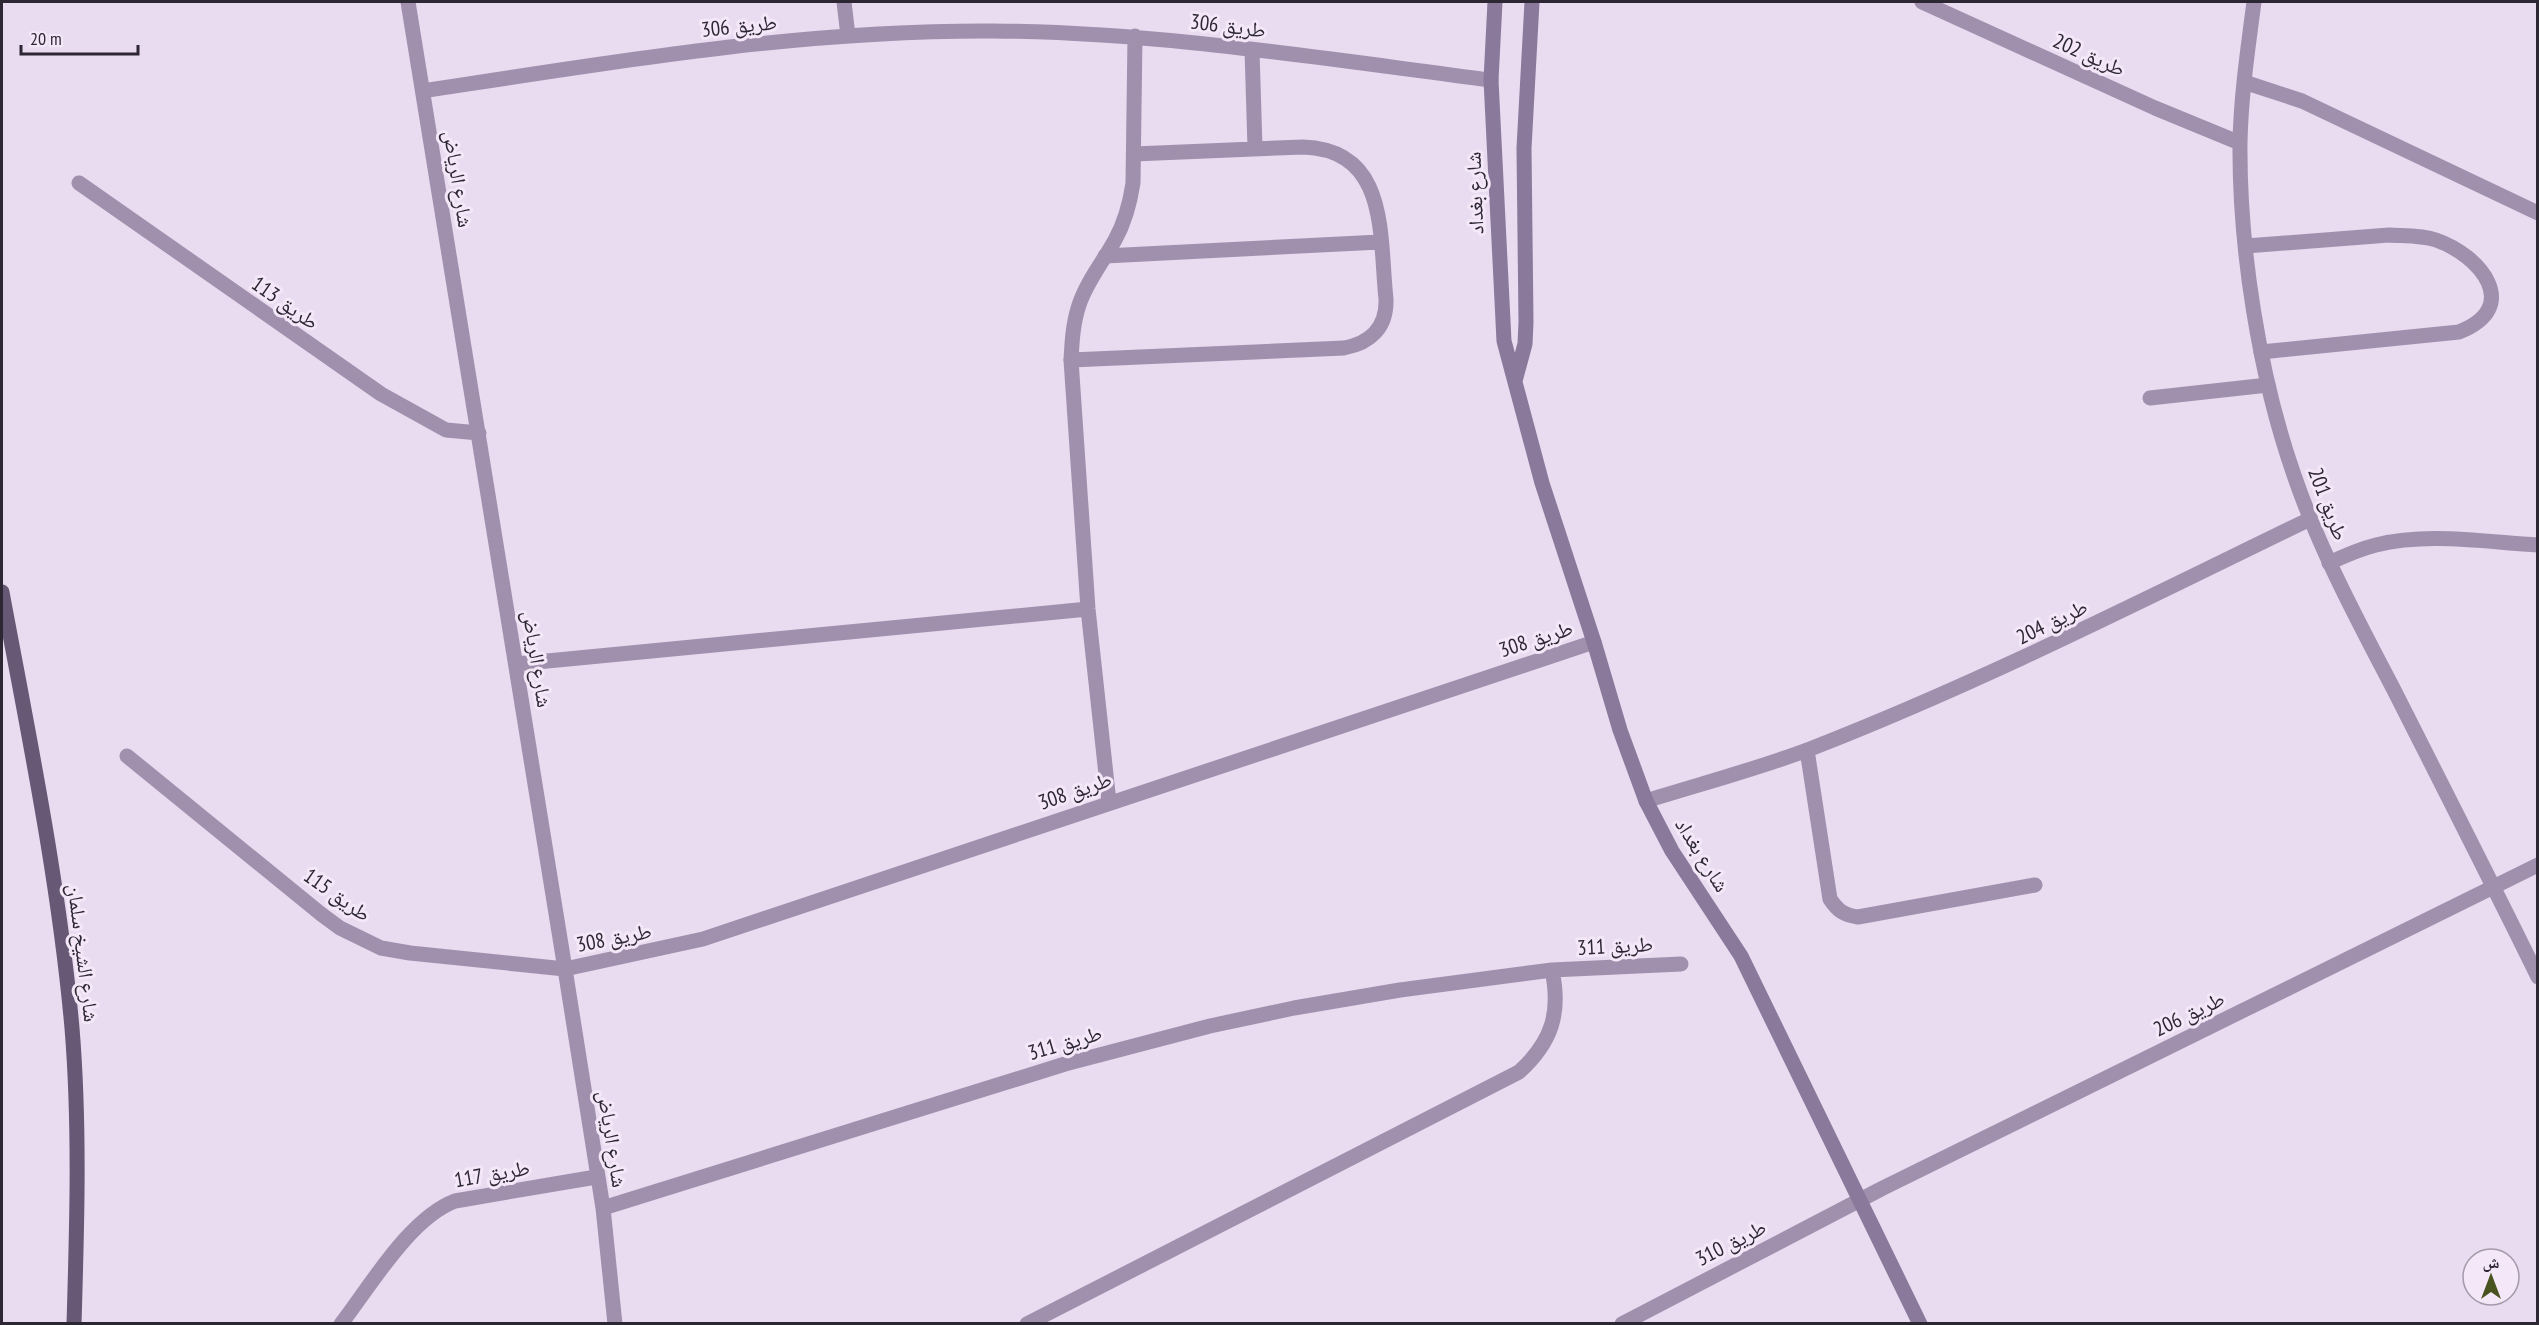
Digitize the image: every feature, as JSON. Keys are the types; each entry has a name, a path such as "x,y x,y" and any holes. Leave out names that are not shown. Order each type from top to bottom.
{"main road":[{"name":"شارع الشيخ سلمان","path":"2,592 50,859 72,1027 77,1107 74,1323"}],"street":[{"name":"شارع الرياض","path":"408,2 565,969 596,1177 603,1208 615,1323"},
{"path":"844,2 848,36"},
{"name":"شارع بغداد","path":"1494,2 1491,80 1502,324 1509,364 1542,483 1620,730 1646,801 1672,851 1742,956 1920,1323"},
{"name":"شارع بغداد","path":"1515,381 1525,344 1524,148 1533,2"},
{"name":"طريق 202","path":"1922,2 2154,108 2240,142"},
{"name":"طريق 201","path":"2254,2 2244,82 2240,142 2246,246 2261,352 2294,475 2329,563 2538,977"},
{"name":"طريق 306","path":"423,91 600,63 848,36 990,31 1135,36 1491,80"},
{"path":"1109,802 1088,609 1071,360 1072,332 1079,304 1090,279 1116,240 1130,203 1134,153 1135,36"},
{"path":"1252,50 1255,148"},
{"path":"2244,82 2302,101 2538,213"},
{"path":"1071,360 1356,346 1376,333 1386,311 1373,193 1365,177 1353,163 1338,153 1321,148 1255,148 1134,153"},
{"name":"طريق 113","path":"79,183 381,394 446,430 479,433"},
{"path":"2246,246 2389,235 2436,240 2457,250 2476,264 2488,277 2492,294 2488,312 2476,325 2460,332 2261,352"},
{"path":"1105,256 1380,242"},
{"path":"2150,398 2268,385"},
{"name":"طريق 204","path":"1646,801 1808,750 2010,666 2310,519"},
{"path":"2329,563 2377,545 2403,540 2429,539 2538,545"},
{"path":"516,664 1088,609"},
{"name":"طريق 308","path":"565,969 703,939 1594,642"},
{"path":"1808,750 1830,899 1837,909 1847,916 1858,917 2035,885"},
{"name":"طريق 115","path":"127,756 340,928 381,948 565,969"},
{"name":"طريق 206","path":"1860,1201 2538,865"},
{"name":"طريق 311","path":"603,1208 1044,1071 1134,1045 1294,1008 1400,990 1552,970 1681,964"},
{"name":"طريق 311","path":"1027,1323 1519,1072 1545,1043 1552,1026 1556,989 1552,970"},
{"name":"طريق 117","path":"341,1323 418,1223 443,1206 455,1201 596,1177"},
{"name":"طريق 310","path":"1622,1323 1860,1201"}]}
